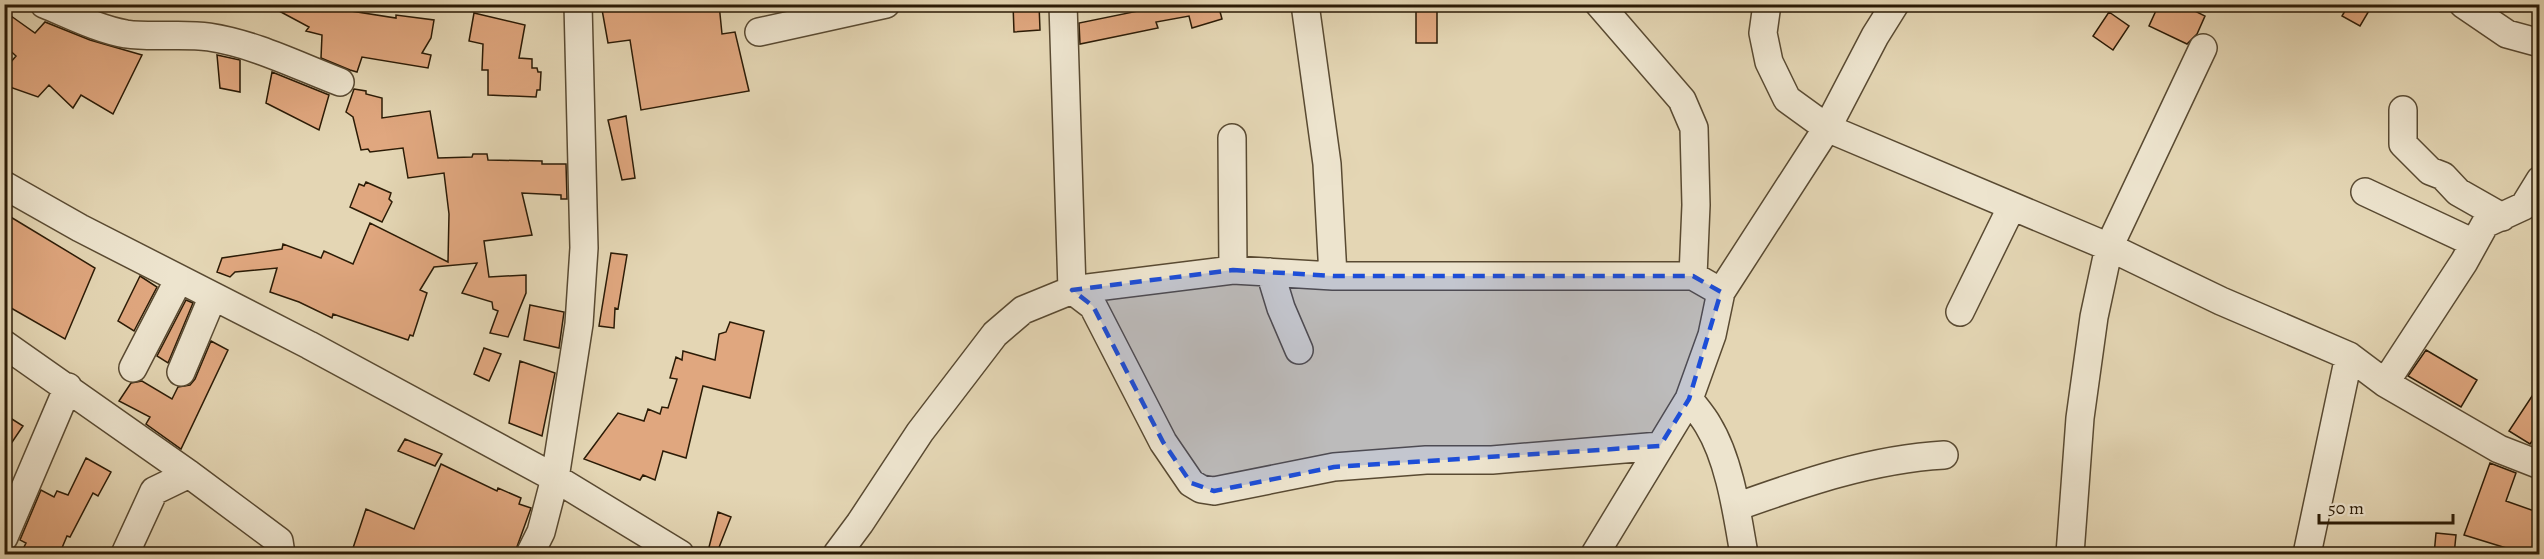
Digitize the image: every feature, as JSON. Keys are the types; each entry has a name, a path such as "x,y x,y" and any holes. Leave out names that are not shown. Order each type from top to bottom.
{"street":[{"path":"44,4 107,30 129,34 209,37 246,46 340,82"},
{"path":"530,555 541,532 555,478 579,324 584,248 578,4"},
{"path":"759,32 886,4"},
{"path":"1062,4 1072,290"},
{"path":"1305,4 1327,164 1333,276"},
{"path":"1599,4 1682,100 1694,128 1696,205 1693,276"},
{"path":"1767,4 1763,33 1769,62 1778,81 1787,99 1827,128 2109,247 2221,301 2349,356 2385,383 2499,449 2540,465"},
{"path":"1595,555 1689,399 1712,335 1721,292 1827,128 1875,36 1895,4"},
{"path":"2463,4 2507,34 2540,43"},
{"path":"2070,555 2080,418 2094,317 2109,247 2203,48"},
{"path":"2403,110 2403,144 2415,158 2430,171 2443,176 2458,192 2502,217"},
{"path":"1232,138 1233,270"},
{"path":"2385,383 2485,224 2524,206 2540,180"},
{"path":"4,185 80,228 555,478 678,554"},
{"path":"2365,192 2474,243"},
{"path":"1960,312 2012,206"},
{"path":"837,555 920,432 961,375 995,334 1023,310 1072,290 1233,270 1333,276 1693,276 1721,292"},
{"path":"1270,272 1281,308 1299,350"},
{"path":"133,368 179,279"},
{"path":"1072,290 1093,306 1163,442 1191,483 1200,489 1214,491 1334,467 1426,460 1492,460 1660,446"},
{"path":"181,372 213,296"},
{"path":"4,344 68,387 279,541 281,555"},
{"path":"2307,555 2349,356"},
{"path":"4,537 68,387"},
{"path":"1689,399 1709,426 1724,463 1736,507 1744,555"},
{"path":"1736,507 1814,479 1907,457 1944,455"},
{"path":"125,555 154,491 189,474"}],"highlighted area":[{"path":"1233,270 1333,276 1693,276 1721,292 1689,399 1660,446 1334,467 1214,491 1191,483 1163,442 1093,306 1072,290"}],"building":[{"path":"266,4 306,4 396,18 396,15 434,20 431,38 422,53 431,55 428,68 362,57 357,72 350,70 321,58 322,35 306,31 309,27"},
{"path":"601,4 719,4 722,34 735,32 749,91 641,110 630,40 608,43"},
{"path":"1013,4 1039,4 1040,30 1014,32"},
{"path":"1153,4 1218,4 1222,19 1192,28 1189,16 1156,22 1158,28 1080,44 1079,23 1153,8"},
{"path":"1416,4 1437,4 1437,43 1416,43"},
{"path":"2159,4 2181,4 2205,16 2197,34 2187,44 2149,26"},
{"path":"2349,4 2373,4 2360,26 2342,16"},
{"path":"4,11 35,33 45,22 90,40 142,55 113,114 81,95 73,108 49,85 38,97 4,85 4,70 16,56 4,45"},
{"path":"2109,12 2129,26 2113,50 2093,36"},
{"path":"474,13 525,25 519,58 532,59 532,68 537,68 538,72 541,72 540,90 537,90 536,97 488,95 488,70 482,70 483,44 469,41"},
{"path":"217,55 240,60 240,92 220,88"},
{"path":"272,72 329,95 319,130 266,103"},
{"path":"354,89 382,98 382,118 430,111 438,158 487,154 488,160 566,164 567,199 561,199 561,195 522,193 532,235 484,241 489,277 526,275 526,293 508,337 490,333 498,311 493,309 492,302 462,293 477,263 434,267 420,290 427,293 413,336 410,335 408,340 333,314 332,318 299,302 270,292 277,268 235,272 230,277 217,272 222,258 282,249 283,244 321,258 324,251 353,264 370,223 448,262 449,214 444,173 408,178 403,148 370,152 368,149 361,150 353,117 346,112"},
{"path":"626,116 635,178 622,180 608,120"},
{"path":"366,182 391,193 389,199 392,202 382,222 350,207 359,184 364,186"},
{"path":"9,216 95,268 65,339 4,304 4,226"},
{"path":"611,253 627,255 618,309 615,308 614,328 599,326"},
{"path":"140,276 157,287 134,331 118,321"},
{"path":"186,300 193,303 168,363 157,356"},
{"path":"530,305 564,312 559,348 524,340"},
{"path":"730,322 764,331 750,398 703,386 686,458 663,451 655,480 643,475 640,480 584,459 618,413 644,421 648,409 660,414 662,407 668,408 677,379 670,378 676,357 682,360 683,351 715,360 719,334 726,332"},
{"path":"211,341 228,350 181,449 146,424 150,417 119,401 131,383 142,381 172,399 178,387 190,385 195,379"},
{"path":"484,348 501,354 489,381 474,374"},
{"path":"2426,350 2477,380 2461,407 2408,376"},
{"path":"520,361 555,373 542,436 509,423"},
{"path":"2540,384 2540,430 2530,444 2509,431"},
{"path":"4,414 23,426 4,454"},
{"path":"405,439 442,454 435,466 398,451"},
{"path":"86,458 111,472 98,496 93,493 70,537 67,536 59,555 32,555 23,549 26,543 20,540 41,490 54,497 57,491 68,495"},
{"path":"2490,463 2516,473 2506,501 2540,513 2540,526 2529,555 2464,535"},
{"path":"441,464 497,491 498,488 521,498 519,504 531,508 514,555 374,555 353,548 366,509 414,529"},
{"path":"718,512 731,517 716,555 707,555"},
{"path":"2436,533 2456,535 2454,555 2434,555"}]}
